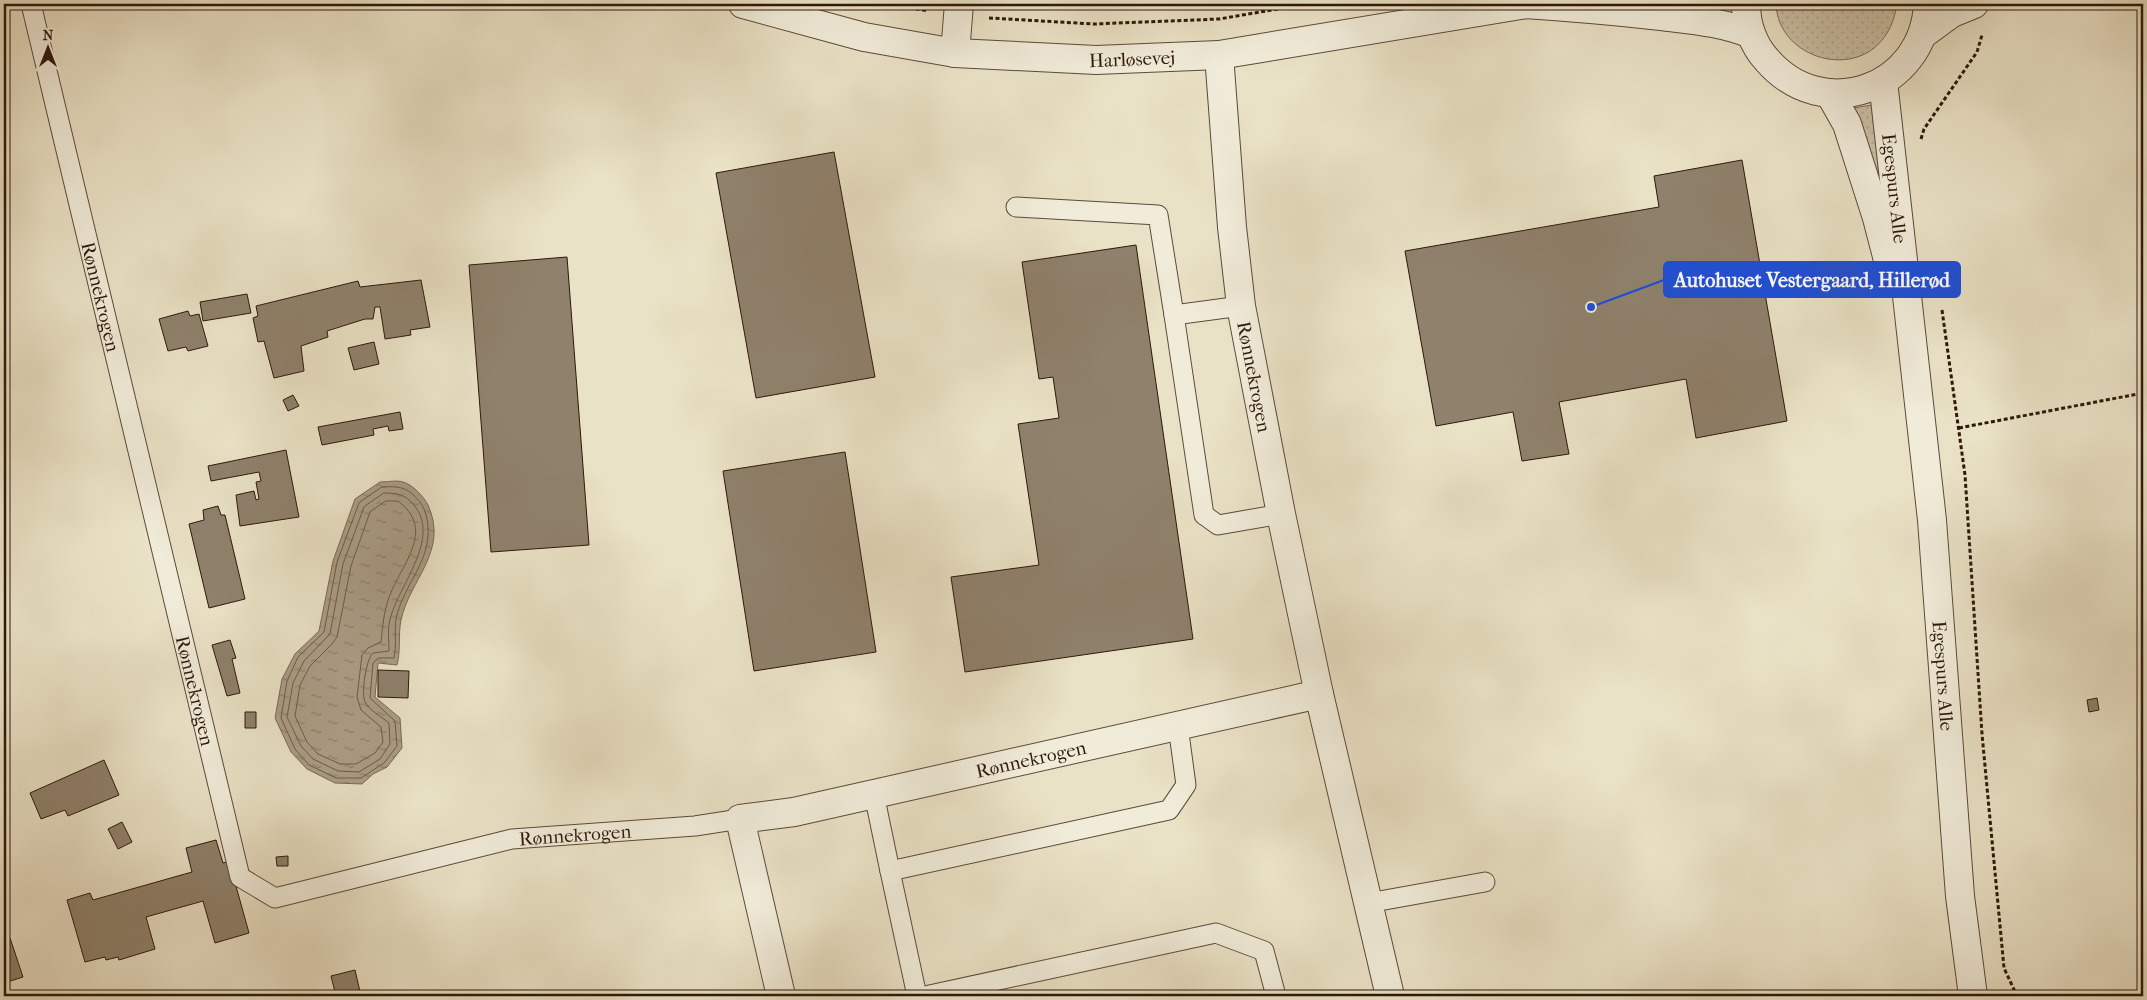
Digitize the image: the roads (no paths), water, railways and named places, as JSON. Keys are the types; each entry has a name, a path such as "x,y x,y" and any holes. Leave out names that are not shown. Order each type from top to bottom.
{"street":[{"name":"Harløsevej","path":"742,4 864,37 955,53 1096,60 1219,55 1526,4 1601,9 1693,20 1727,25 1751,34"},
{"path":"1746,4 1751,34 1761,53 1775,70 1791,82 1810,90 1830,94 1866,89 1883,81 1899,70 1912,53 1922,35 1928,4"},
{"path":"955,53 958,10"},
{"path":"1922,35 1952,13 1979,16"},
{"name":"Rønnekrogen","path":"1219,55 1232,227 1241,306 1281,514 1319,694 1390,996"},
{"name":"Egespurs Alle","path":"1883,81 1932,520 1960,896 1973,996"},
{"name":"Egespurs Alle","path":"1830,94 1847,124 1877,218 1912,354"},
{"name":"Rønnekrogen","path":"740,819 794,812 1319,694"},
{"path":"740,819 781,996"}],"lane":[{"name":"Rønnekrogen","path":"31,4 240,877 275,898 512,839 695,826 740,819"},
{"path":"1016,207 1158,215 1204,515 1218,525 1281,514"},
{"path":"1174,315 1241,306"},
{"path":"890,871 1169,810 1186,785 1178,726"},
{"path":"874,794 917,996"},
{"path":"1368,903 1485,882"},
{"path":"925,996 1216,933 1264,951 1276,996"}],"water":[{"path":"380,482 403,482 410,485 424,498 433,521 434,537 426,564 412,591 401,620 397,665 378,663 375,697 400,718 402,748 387,767 373,774 362,784 335,783 307,769 291,752 275,718 282,679 295,654 319,631 333,561 355,499"}],"place":[{"name":"Autohuset Vestergaard, Hillerød","path":"1591,307"}]}
